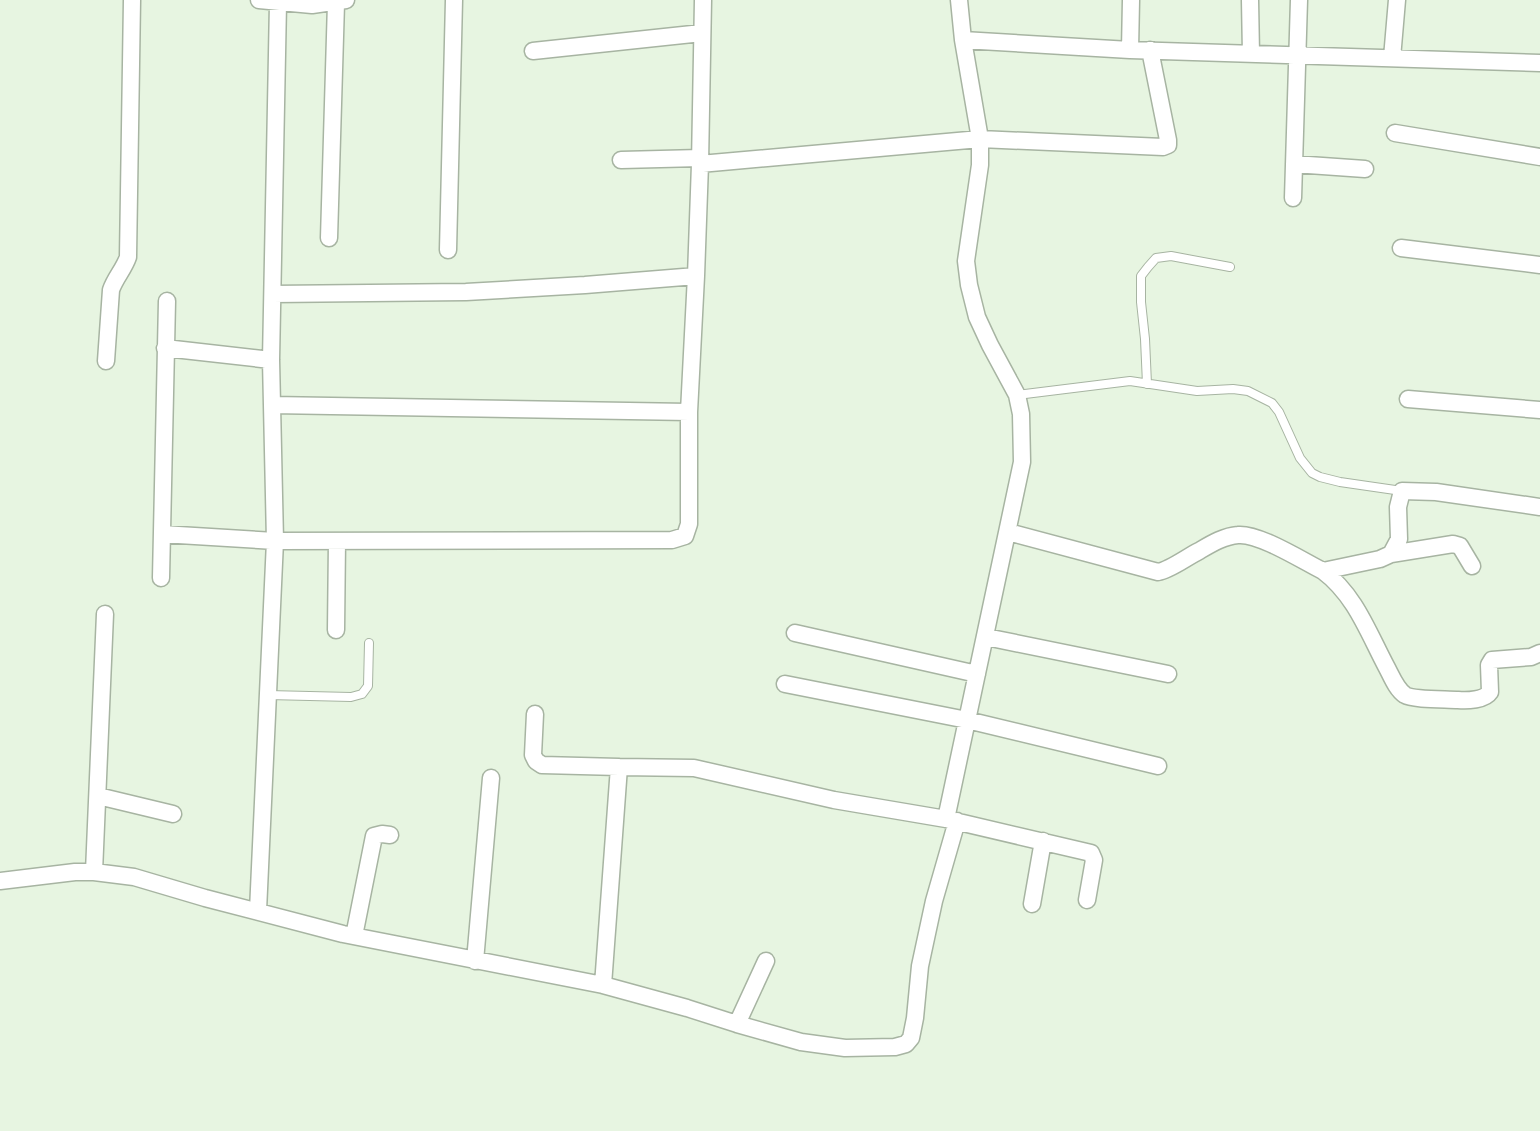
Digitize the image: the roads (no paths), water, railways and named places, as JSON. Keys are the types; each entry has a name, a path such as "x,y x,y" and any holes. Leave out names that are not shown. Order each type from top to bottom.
{"street":[{"path":"106,361 111,290 113,282 125,266 128,257 132,0"},
{"path":"259,0 312,5 341,1 329,238"},
{"path":"448,250 454,0"},
{"path":"162,534 275,541 672,540 685,536 689,524 689,412 700,161 703,0"},
{"path":"0,881 75,872 94,872 134,877 354,936 603,985 801,1042 845,1048 895,1047 906,1044 911,1038 915,1018 920,966 951,820 967,720 1022,462 1020,414 1017,396 977,317 969,285 966,260 980,165 980,139 963,40 959,0"},
{"path":"1130,50 1131,0"},
{"path":"1250,0 1251,54"},
{"path":"1293,198 1299,0"},
{"path":"1392,58 1397,0"},
{"path":"258,911 275,541 271,360 278,3"},
{"path":"533,51 702,33"},
{"path":"963,40 1130,50 1540,62"},
{"path":"621,160 700,161 980,139 1163,147 1168,145 1168,140 1150,50"},
{"path":"1395,133 1540,157"},
{"path":"1294,164 1365,169"},
{"path":"1401,248 1540,265"},
{"path":"273,294 466,292 696,276"},
{"path":"161,578 167,301"},
{"path":"165,348 271,360"},
{"path":"1408,399 1540,410"},
{"path":"272,405 689,412"},
{"path":"1391,554 1399,540 1398,508 1402,492 1436,492 1540,507"},
{"path":"1008,532 1158,572 1166,571 1181,560 1222,539 1237,535 1256,537 1323,571 1344,591 1360,614 1395,683 1405,695 1418,698 1466,700 1486,697 1490,692 1489,665 1492,660 1531,657 1540,653"},
{"path":"336,630 337,541"},
{"path":"1323,571 1380,559 1391,554 1453,544 1460,546 1472,566"},
{"path":"94,872 105,614"},
{"path":"795,633 977,674"},
{"path":"986,637 1168,674"},
{"path":"785,684 967,720 1158,766"},
{"path":"536,714 533,755 536,761 542,765 694,768 834,800 951,820 1043,841 1093,855 1094,860 1087,900"},
{"path":"603,985 619,767"},
{"path":"475,961 491,778"},
{"path":"98,796 173,814"},
{"path":"354,936 374,836 390,835"},
{"path":"1032,904 1043,841"},
{"path":"737,1024 766,961"}],"lane":[{"path":"1147,384 1141,302 1142,276 1148,267 1156,258 1171,256 1230,266"},
{"path":"1017,396 1130,380 1197,391 1233,389 1248,391 1272,403 1279,412 1300,458 1312,473 1340,482 1402,492"},
{"path":"268,695 352,697 362,694 368,686 369,644"}]}
